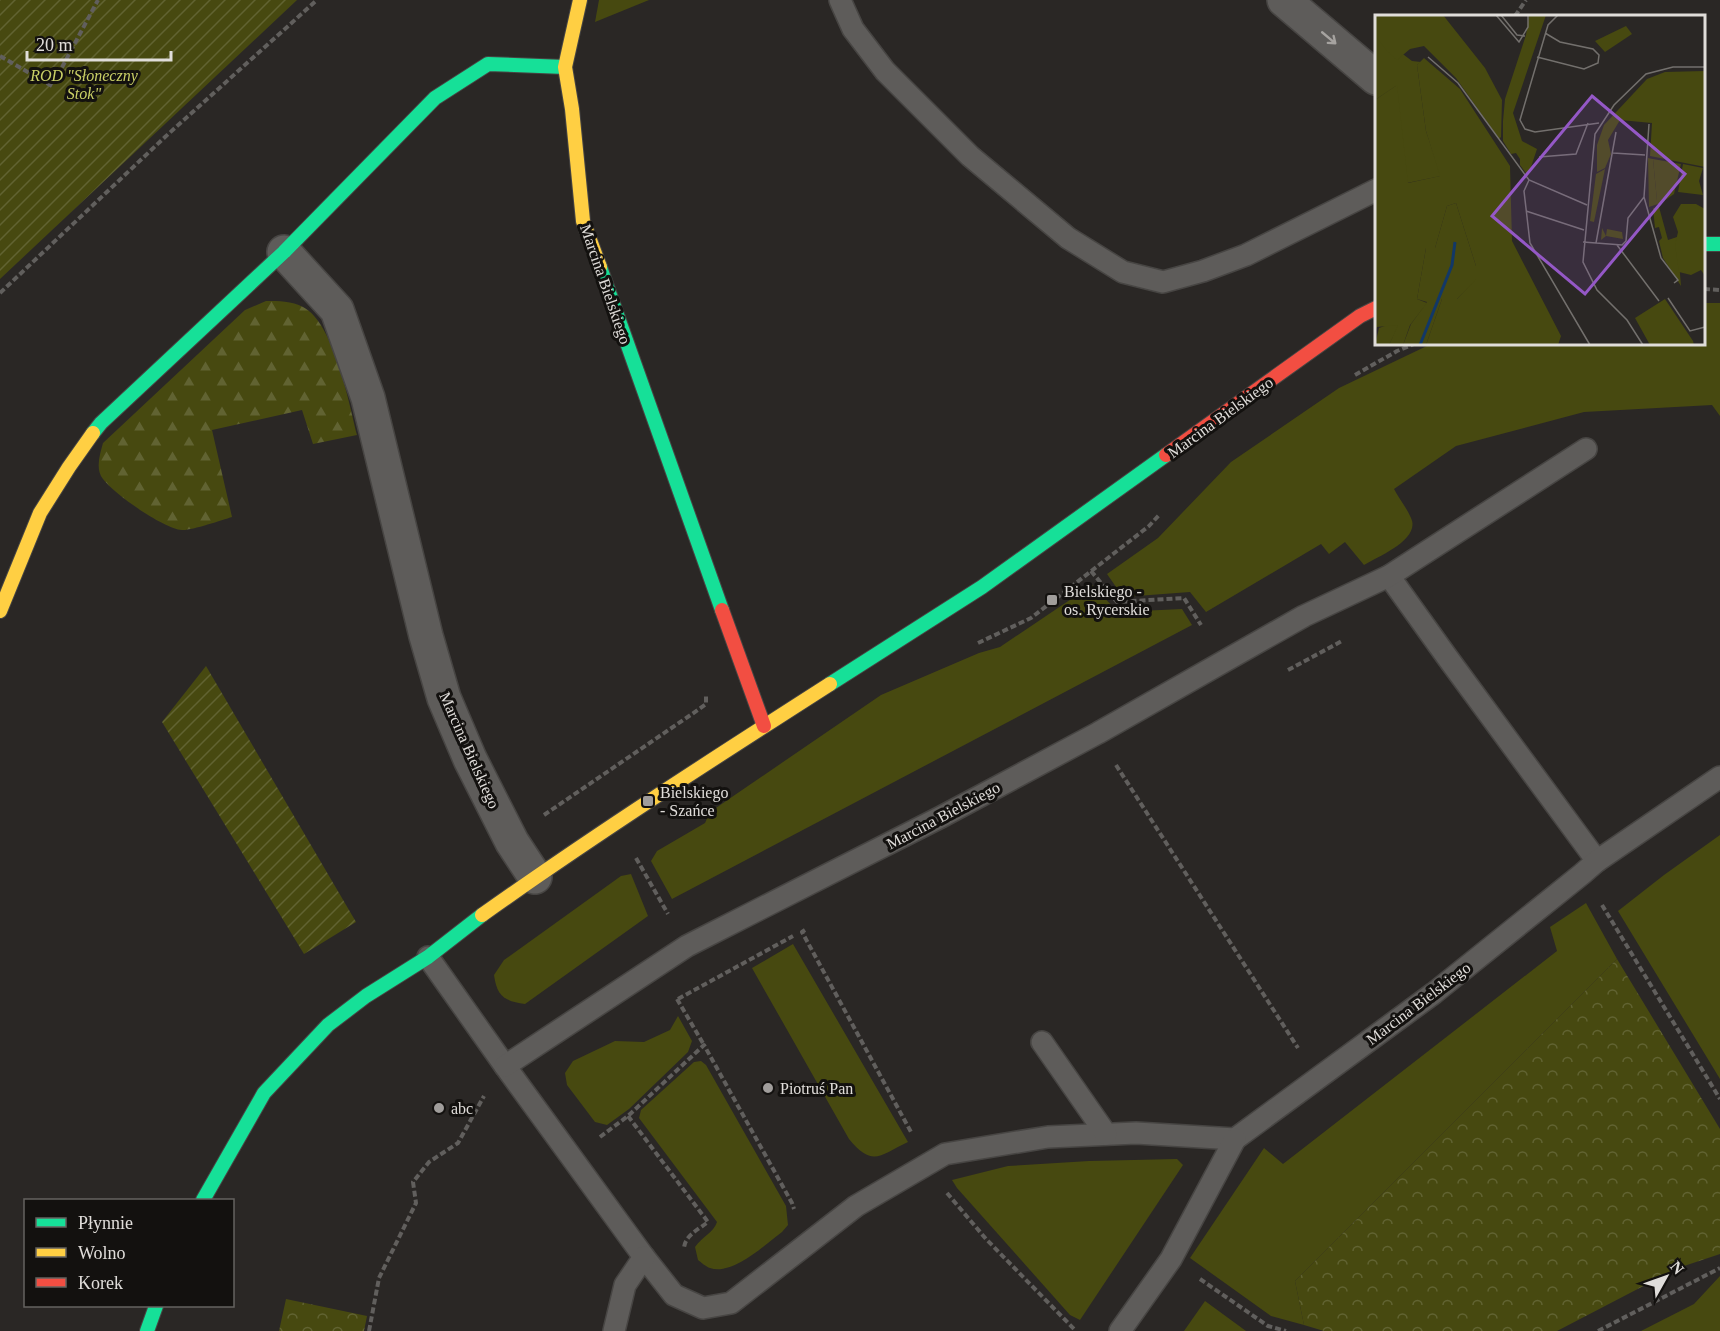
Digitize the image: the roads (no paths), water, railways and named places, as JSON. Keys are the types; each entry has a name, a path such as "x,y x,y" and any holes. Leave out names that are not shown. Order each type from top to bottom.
{"street":[{"path":"0,611 40,513 69,467 101,423 284,252 435,98 488,64 565,67 580,0"},
{"path":"1284,0 1375,76"},
{"name":"Marcina Bielskiego","path":"565,67 572,109 583,221 764,726"},
{"name":"Marcina Bielskiego","path":"284,252 337,310 368,398 426,636 444,698 470,759 512,842 535,877"},
{"name":"Marcina Bielskiego","path":"204,1199 264,1093 328,1025 366,996 428,957 535,877 648,801 982,587 1360,316 1375,309"},
{"path":"147,1331 155,1307"}],"lane":[{"path":"840,0 854,29 885,71 970,156 1068,238 1123,272 1163,282 1203,271 1246,255 1375,191"},
{"name":"Marcina Bielskiego","path":"505,1066 687,946 951,812 1098,733 1304,616 1389,576 1586,449"},
{"path":"1389,576 1590,867"},
{"name":"Marcina Bielskiego","path":"1120,1331 1171,1259 1235,1139 1434,993 1590,867 1720,777"},
{"path":"428,957 644,1257 674,1295 703,1308 731,1303 856,1206 945,1154 1048,1137 1106,1134 1136,1133 1235,1139"},
{"path":"1042,1042 1106,1134"},
{"path":"614,1331 625,1285 644,1257"}],"place":[{"name":"Bielskiego - os. Rycerskie","path":"1052,600"},
{"name":"Bielskiego - Szańce","path":"648,801"},
{"name":"Piotruś Pan","path":"768,1088"},
{"name":"abc","path":"439,1108"}],"park label":[{"name":"ROD \"Słoneczny Stok\"","path":"84,84"}]}
